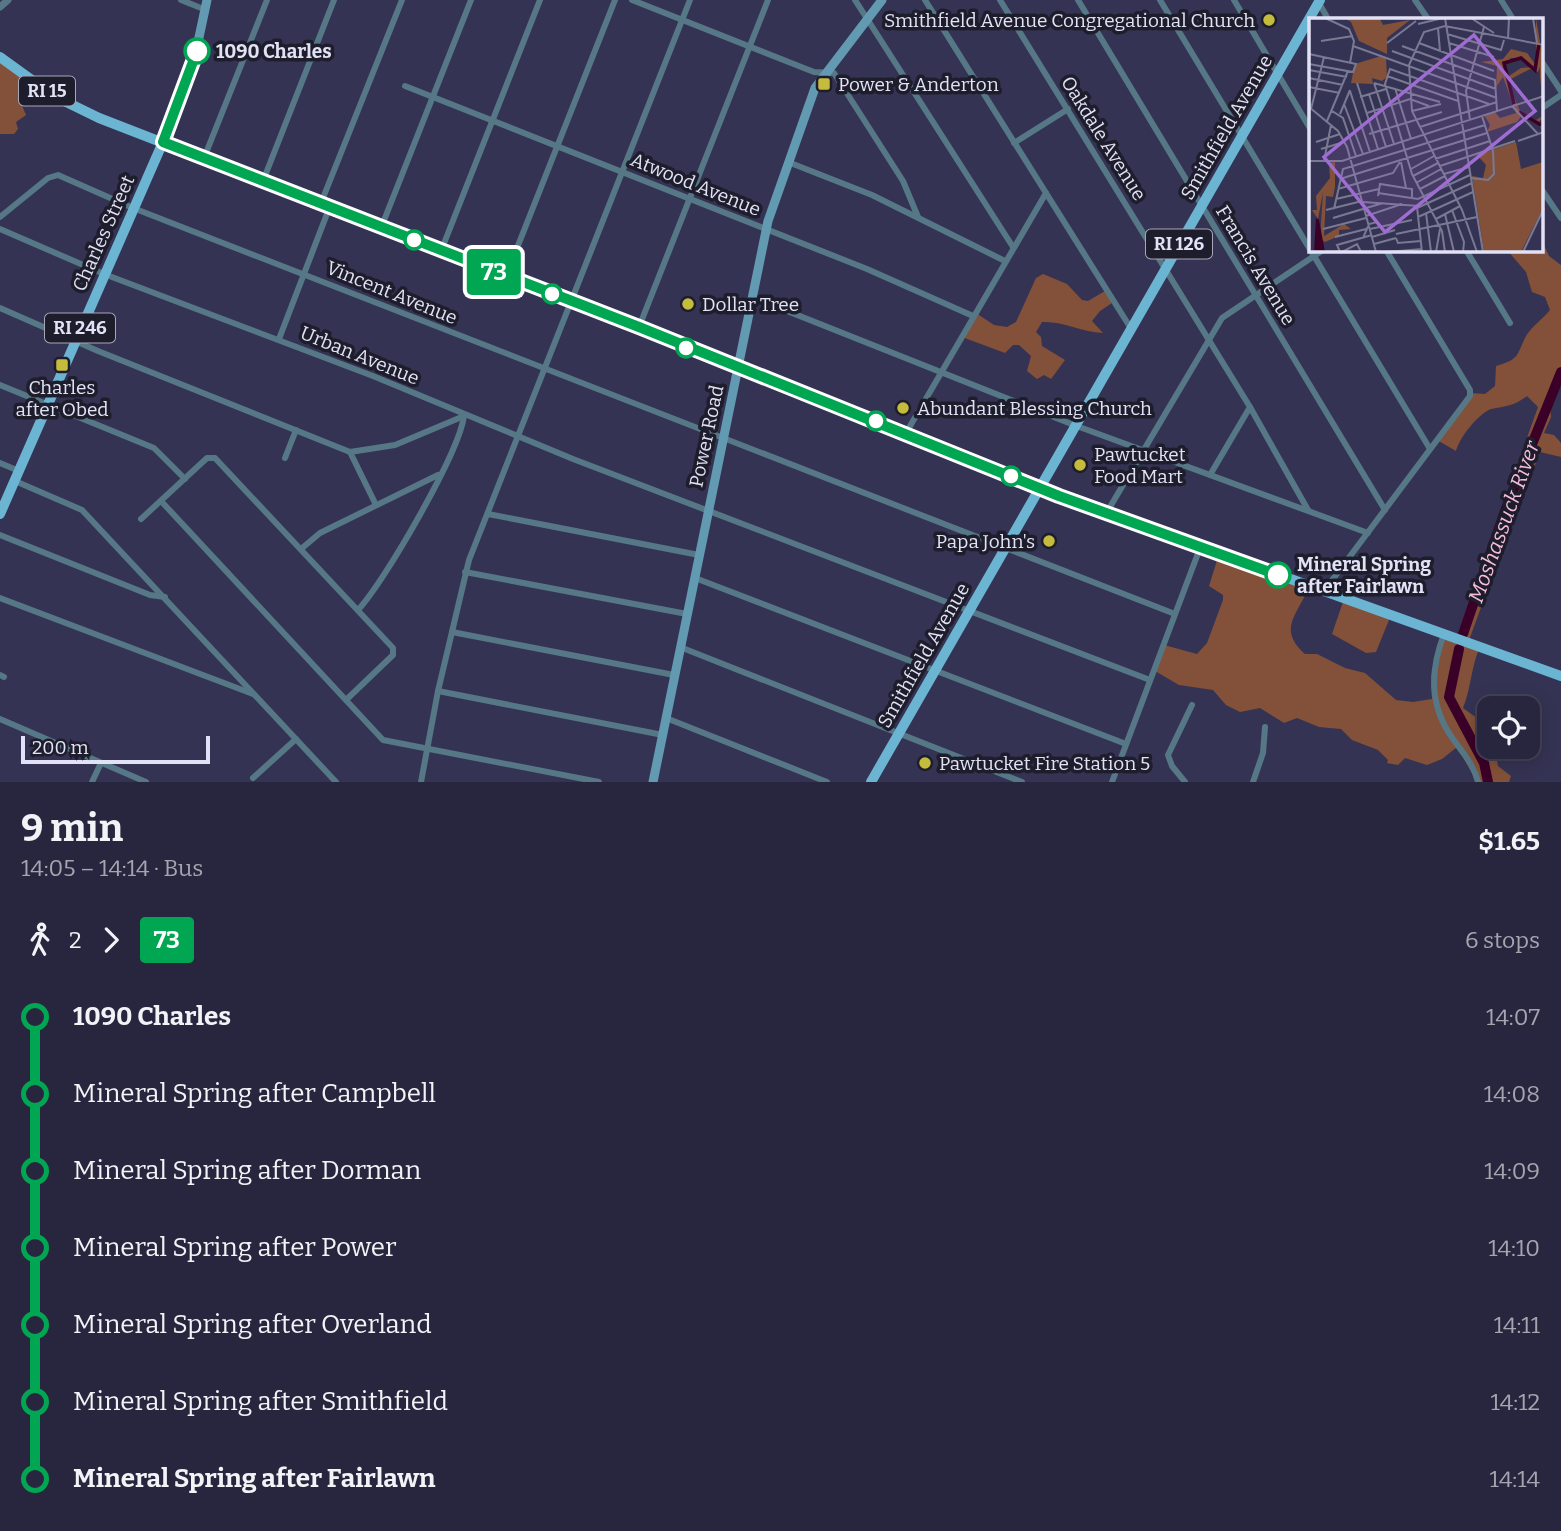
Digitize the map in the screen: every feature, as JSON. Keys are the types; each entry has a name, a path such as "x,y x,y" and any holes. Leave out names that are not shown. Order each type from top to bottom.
{"main road":[{"name":"Power Road","path":"653,782 766,229 809,101 825,72 882,0"},
{"name":"Smithfield Avenue","path":"872,782 1318,1"},
{"name":"Charles Street","path":"0,514 163,142 192,70 206,5"},
{"name":"RI 15","path":"0,57 54,96 163,142 639,327 1038,488 1561,676"}],"street":[{"path":"0,7 8,0"},
{"path":"181,0 206,5"},
{"path":"204,158 267,0"},
{"path":"263,181 334,0"},
{"path":"279,339 402,0"},
{"path":"381,228 471,0"},
{"path":"441,251 540,0"},
{"path":"506,276 615,0"},
{"path":"632,0 814,72 834,72 908,190 918,217"},
{"path":"421,782 465,572 690,0"},
{"path":"639,327 768,0"},
{"path":"855,0 1013,247"},
{"path":"925,0 1130,327"},
{"name":"Oakdale Avenue","path":"1000,0 1250,407 1308,510"},
{"name":"Francis Avenue","path":"1078,0 1385,510"},
{"path":"1160,0 1309,248"},
{"path":"1234,0 1309,126"},
{"path":"1415,0 1427,18"},
{"path":"1501,0 1512,18"},
{"path":"1318,1 1327,18"},
{"path":"1544,65 1561,93 1544,106"},
{"name":"Atwood Avenue","path":"405,86 867,269 973,316"},
{"path":"1014,143 1068,109"},
{"path":"788,162 872,195 1006,261"},
{"name":"Vincent Avenue","path":"0,217 49,177 58,174 133,208 1175,614"},
{"path":"906,433 1046,193"},
{"path":"1544,193 1561,218"},
{"name":"Urban Avenue","path":"0,229 104,274 279,339 464,415 1150,680"},
{"path":"1312,252 1430,449"},
{"path":"1107,512 1208,338 1229,312 1319,252"},
{"path":"1324,592 1470,396 1470,390 1387,252"},
{"path":"1467,252 1510,323"},
{"path":"752,297 1074,425 1368,533"},
{"path":"0,308 350,452 395,445 464,415"},
{"path":"0,385 157,449 185,479"},
{"path":"1210,475 1250,407"},
{"path":"358,610 375,590 438,475 462,428 464,415"},
{"path":"285,458 296,430"},
{"path":"350,452 376,505"},
{"path":"141,520 212,456 358,610 394,652 346,700"},
{"path":"0,463 17,476 82,510 336,782"},
{"path":"301,549 320,533 438,475"},
{"path":"161,501 383,740 599,782"},
{"path":"488,514 699,555"},
{"path":"0,535 150,595 165,597"},
{"path":"1112,782 1200,548"},
{"path":"465,572 687,614"},
{"path":"695,578 933,672 1126,744"},
{"path":"0,598 256,695"},
{"path":"452,632 674,675"},
{"path":"1444,634 1435,666 1434,696 1439,716 1472,765 1478,782"},
{"path":"680,647 1022,782"},
{"path":"438,691 663,735"},
{"path":"1185,782 1172,766 1168,755 1192,705"},
{"path":"666,718 827,782"},
{"path":"0,719 146,782"},
{"path":"1254,782 1263,753 1265,727"},
{"path":"253,778 296,739"},
{"path":"92,782 101,762"}],"shaded area":[{"path":"0,63 42,90 33,101 21,103 26,115 16,122 18,129 14,134 0,134"},
{"path":"1544,245 1549,256 1561,265 1561,380 1550,402 1551,417 1544,433 1554,435 1561,443 1561,457 1540,452 1514,519 1504,521 1495,544 1499,558 1468,643 1479,649 1463,708 1477,718 1477,759 1497,759 1498,766 1511,776 1509,782 1477,782 1457,747 1442,759 1427,765 1405,758 1398,765 1387,763 1388,760 1378,750 1352,740 1341,729 1319,727 1297,718 1284,723 1260,708 1240,712 1226,705 1213,690 1179,685 1155,671 1164,645 1197,654 1207,643 1223,600 1223,595 1209,586 1219,554 1309,586 1291,628 1296,645 1305,654 1317,654 1345,668 1365,673 1396,700 1413,702 1432,699 1431,676 1441,637 1463,641 1477,598 1473,589 1538,407 1527,396 1514,404 1486,411 1470,427 1456,451 1437,440 1470,393 1485,394 1495,386 1496,366 1516,356 1528,332 1550,310 1545,297 1532,292 1526,272 1509,252 1544,252"},
{"path":"1043,274 1067,284 1082,300 1088,301 1105,291 1112,303 1092,321 1103,333 1042,322 1036,332 1041,337 1042,346 1065,360 1051,379 1044,375 1037,379 1027,371 1031,356 1019,345 1013,345 1005,353 962,337 976,313 994,325 1007,327 1016,322 1036,278"},
{"path":"1344,599 1391,615 1376,652 1366,653 1332,634"}],"waterway":[{"name":"Moshassuck River","path":"1463,634 1504,514 1561,372"},
{"name":"Moshassuck River","path":"1459,649 1449,697 1484,763 1488,782"}],"bus line":[{"name":"73","path":"197,51 163,142 639,327 1059,496 1278,575"}],"place":[{"name":"Smithfield Avenue Congregational Church","path":"1269,20"},
{"name":"1090 Charles","path":"197,51"},
{"name":"Power & Anderton","path":"824,84"},
{"name":"Dollar Tree","path":"688,304"},
{"name":"Charles after Obed","path":"62,365"},
{"name":"Abundant Blessing Church","path":"903,408"},
{"name":"Pawtucket Food Mart","path":"1080,465"},
{"name":"Papa John's","path":"1049,541"},
{"name":"Mineral Spring after Fairlawn","path":"1278,575"},
{"name":"Pawtucket Fire Station 5","path":"925,763"}]}
